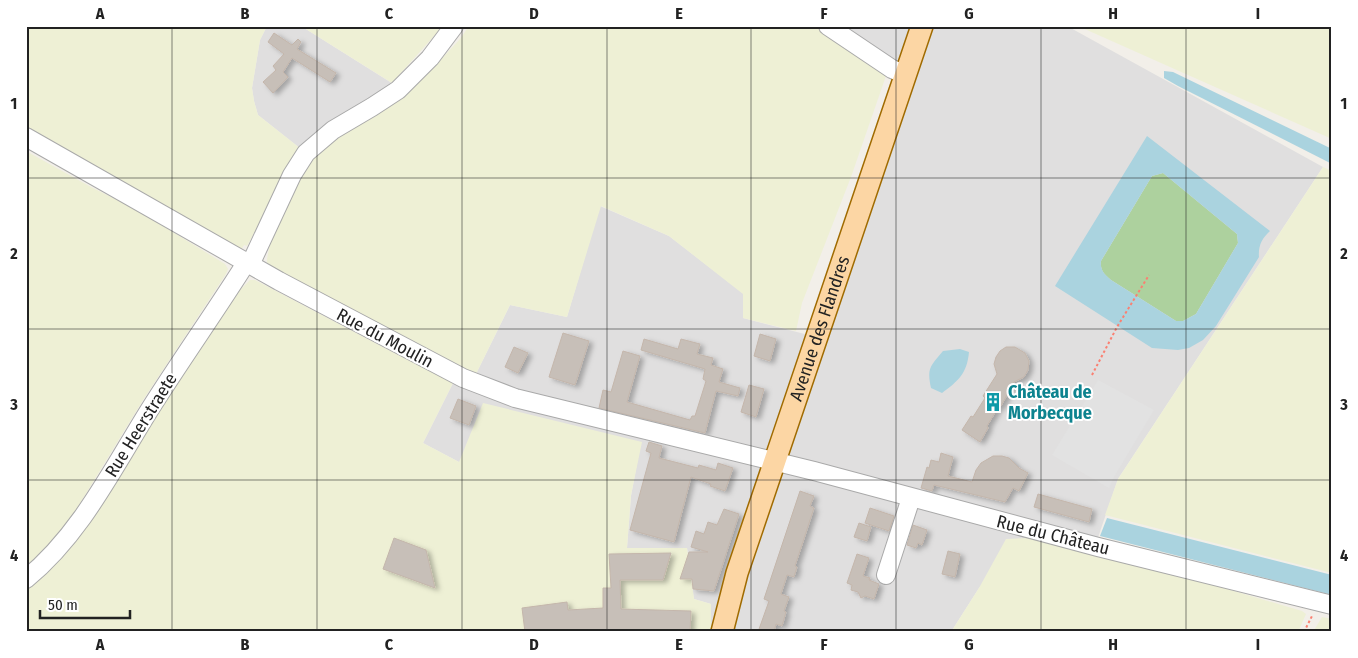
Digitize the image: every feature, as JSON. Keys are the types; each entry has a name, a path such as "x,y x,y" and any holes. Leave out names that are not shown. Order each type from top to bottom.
{"main road":[{"name":"Avenue des Flandres","path":"722,632 733,587 922,26"}],"street":[{"name":"Rue Heerstraete","path":"26,579 53,556 74,530 154,402 248,264 292,175 306,153 333,130 377,104 402,86 430,58 454,26"},
{"path":"828,26 892,69 906,75"},
{"name":"Rue du Moulin","path":"26,137 248,264 443,368 489,389 515,398 775,462"},
{"name":"Rue du Château","path":"775,462 1324,603"},
{"path":"886,575 911,498"}],"path":[{"path":"1092,375 1117,327 1149,275"},
{"path":"1304,632 1324,603"}],"shaded area":[{"path":"267,26 301,26 406,92 301,149 258,115 254,101 252,88 260,40"},
{"path":"814,26 1067,26 1323,167 1118,479 1092,555 1028,538 979,588 951,632 711,632 711,604 694,599 687,548 627,548 631,496 641,442 459,462 423,443 461,367 476,374 510,305 567,317 600,206 669,236 744,294 743,318 824,339 915,81 887,73"},
{"path":"1098,380 1154,410 1109,488 1052,455"}],"green space":[{"path":"26,26 267,26 260,40 252,88 254,101 258,115 301,149 285,170 247,246 244,245 241,250 26,126"},
{"path":"301,26 443,26 392,83"},
{"path":"469,26 814,26 887,73 851,177 802,303 796,331 743,318 743,294 669,236 601,206 567,317 510,305 476,374 271,267 267,263 267,259 271,238 290,193 313,155 339,134 406,92 433,68 460,39"},
{"path":"1078,26 1332,26 1332,139 1170,67"},
{"path":"26,151 135,209 225,264 228,269 143,400 65,528 26,567"},
{"path":"1323,167 1332,171 1332,573 1105,515 1118,479"},
{"path":"1163,173 1237,234 1238,243 1196,314 1183,321 1176,321 1111,280 1104,274 1101,267 1101,261 1152,176"},
{"path":"250,280 255,280 400,356 454,381 423,443 459,462 483,403 642,442 631,495 627,548 687,548 694,599 711,604 711,632 26,632 26,590 61,559 77,539 216,323 240,290"},
{"path":"1028,538 1193,579 1302,611 1306,614 1298,632 951,632 979,588 1006,539"},
{"path":"1322,617 1332,619 1332,632 1313,632"}],"water":[{"path":"1164,71 1173,72 1332,149 1332,164 1178,86 1164,78"},
{"path":"1147,136 1270,231 1261,242 1259,257 1216,326 1203,340 1189,348 1178,350 1152,348 1055,286","holes":["1163,173 1237,234 1238,243 1196,314 1183,321 1176,321 1111,280 1104,274 1101,267 1101,261 1152,176"]},
{"path":"960,349 969,352 966,366 961,376 942,393 931,388 929,376 935,361 943,351"},
{"path":"1107,518 1332,575 1332,595 1100,536"}],"building":[{"path":"274,33 292,45 298,39 301,42 297,49 336,73 330,82 292,58 283,72 288,77 273,93 263,82 276,70 273,66 284,54 268,42"},
{"path":"563,333 589,341 575,385 549,377"},
{"path":"760,334 776,339 770,361 754,356"},
{"path":"644,339 678,349 681,339 700,344 697,354 713,358 711,365 723,369 719,382 740,388 738,396 716,391 705,433 599,408 603,390 611,392 623,351 640,356 627,402 690,420 692,416 695,416 706,381 703,379 705,369 641,350"},
{"path":"514,347 528,353 518,373 505,367"},
{"name":"Château de Morbecque","path":"1006,347 1015,347 1025,353 1029,361 1028,370 1024,377 1014,382 987,426 988,428 980,442 962,430 985,398 983,396 997,374 994,364 996,357"},
{"path":"749,385 764,389 756,417 741,412"},
{"path":"458,399 476,406 469,425 450,418"},
{"path":"649,442 662,446 659,458 698,468 699,465 716,470 718,463 733,468 725,491 691,477 674,542 630,530 651,453 646,451"},
{"path":"941,453 953,457 948,476 972,482 976,470 981,463 993,456 1009,458 1019,468 1028,473 1019,491 1013,488 1005,502 934,485 932,491 921,488 931,460 939,462"},
{"path":"800,491 814,496 810,506 814,508 795,566 797,567 794,577 787,575 781,594 789,597 784,611 786,612 782,626 776,624 774,632 758,632 769,601 764,599"},
{"path":"1038,494 1092,509 1089,522 1034,507"},
{"path":"870,508 894,516 889,531 865,523"},
{"path":"724,509 739,514 714,591 693,589 692,579 680,579 689,552 708,552 691,547 696,531 704,534 708,522 717,525"},
{"path":"859,523 871,527 867,541 854,537"},
{"path":"913,525 927,530 922,545 918,543 916,548 907,545"},
{"path":"394,538 426,550 435,588 383,569"},
{"path":"948,551 960,554 955,577 942,574"},
{"path":"671,553 663,580 620,580 621,609 691,611 690,632 525,632 522,608 567,602 568,610 603,608 603,588 611,588 609,554"},
{"path":"857,554 869,558 863,576 879,584 874,599 865,596 861,598 858,592 851,590 852,585 847,583"}],"place":[{"name":"Château de Morbecque","path":"993,402"}]}
